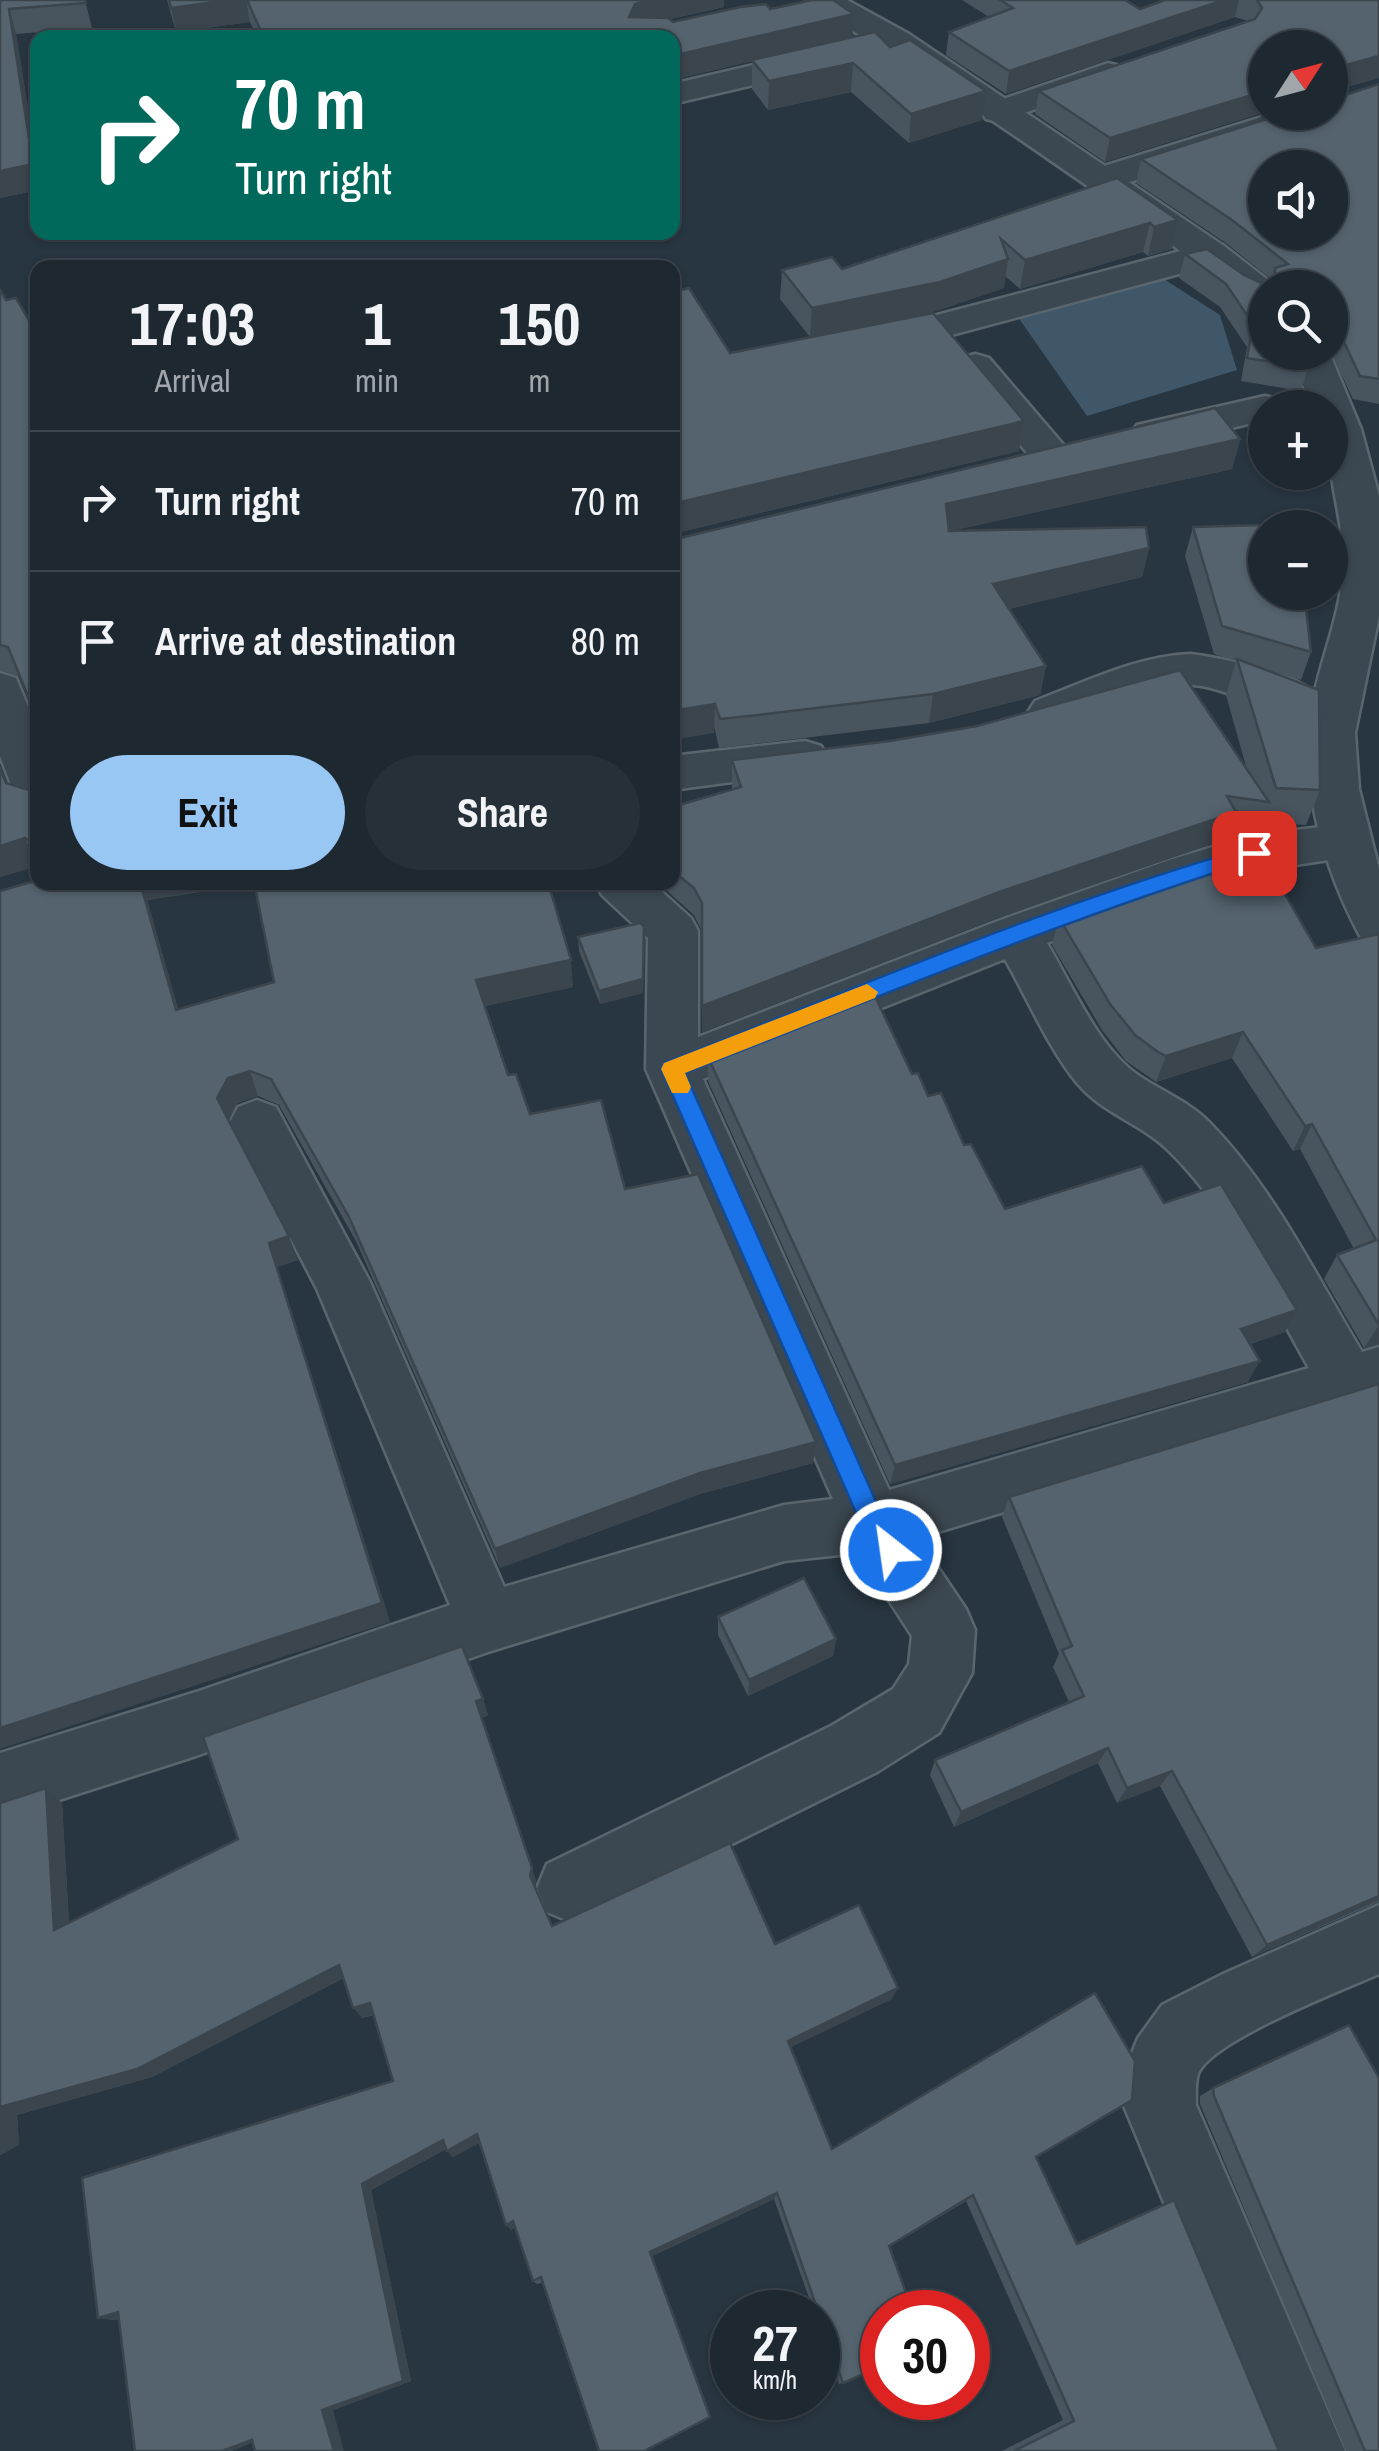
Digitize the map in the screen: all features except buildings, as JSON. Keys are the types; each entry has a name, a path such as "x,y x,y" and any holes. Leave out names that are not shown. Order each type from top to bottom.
{"street":[{"path":"810,1 897,41 1248,283"},
{"path":"680,92 897,41"},
{"path":"998,112 1140,62"},
{"path":"1101,179 1258,130"},
{"path":"834,348 940,326 1211,254"},
{"path":"940,326 1067,454 1248,412"},
{"path":"1348,457 1372,568 1333,716 1336,788 1346,842 1379,925"},
{"path":"1017,724 1155,673 1181,670 1226,675 1333,716"},
{"path":"0,689 30,775"},
{"path":"680,772 843,754"},
{"path":"672,1069 1016,934 1189,872 1254,853 1346,842"},
{"path":"571,1888 854,1749 916,1711 940,1672 944,1630 873,1523 672,1069 673,931 627,890"},
{"path":"0,1786 196,1724 488,1622 784,1532 873,1523 1364,1377 1236,1192 1188,1136 1154,1109 1119,1090 1095,1068 1016,934"},
{"path":"258,1122 342,1282 488,1622"},
{"path":"1306,2451 1160,2106 1164,2063 1188,2030 1379,1938"}],"water":[{"path":"1156,274 1220,315 1237,370 1087,416 1013,310"}],"slow traffic":[{"path":"680,1087 672,1069 867,992"}],"route":[{"path":"891,1550 873,1523 672,1069 1016,934 1254,853"}]}
